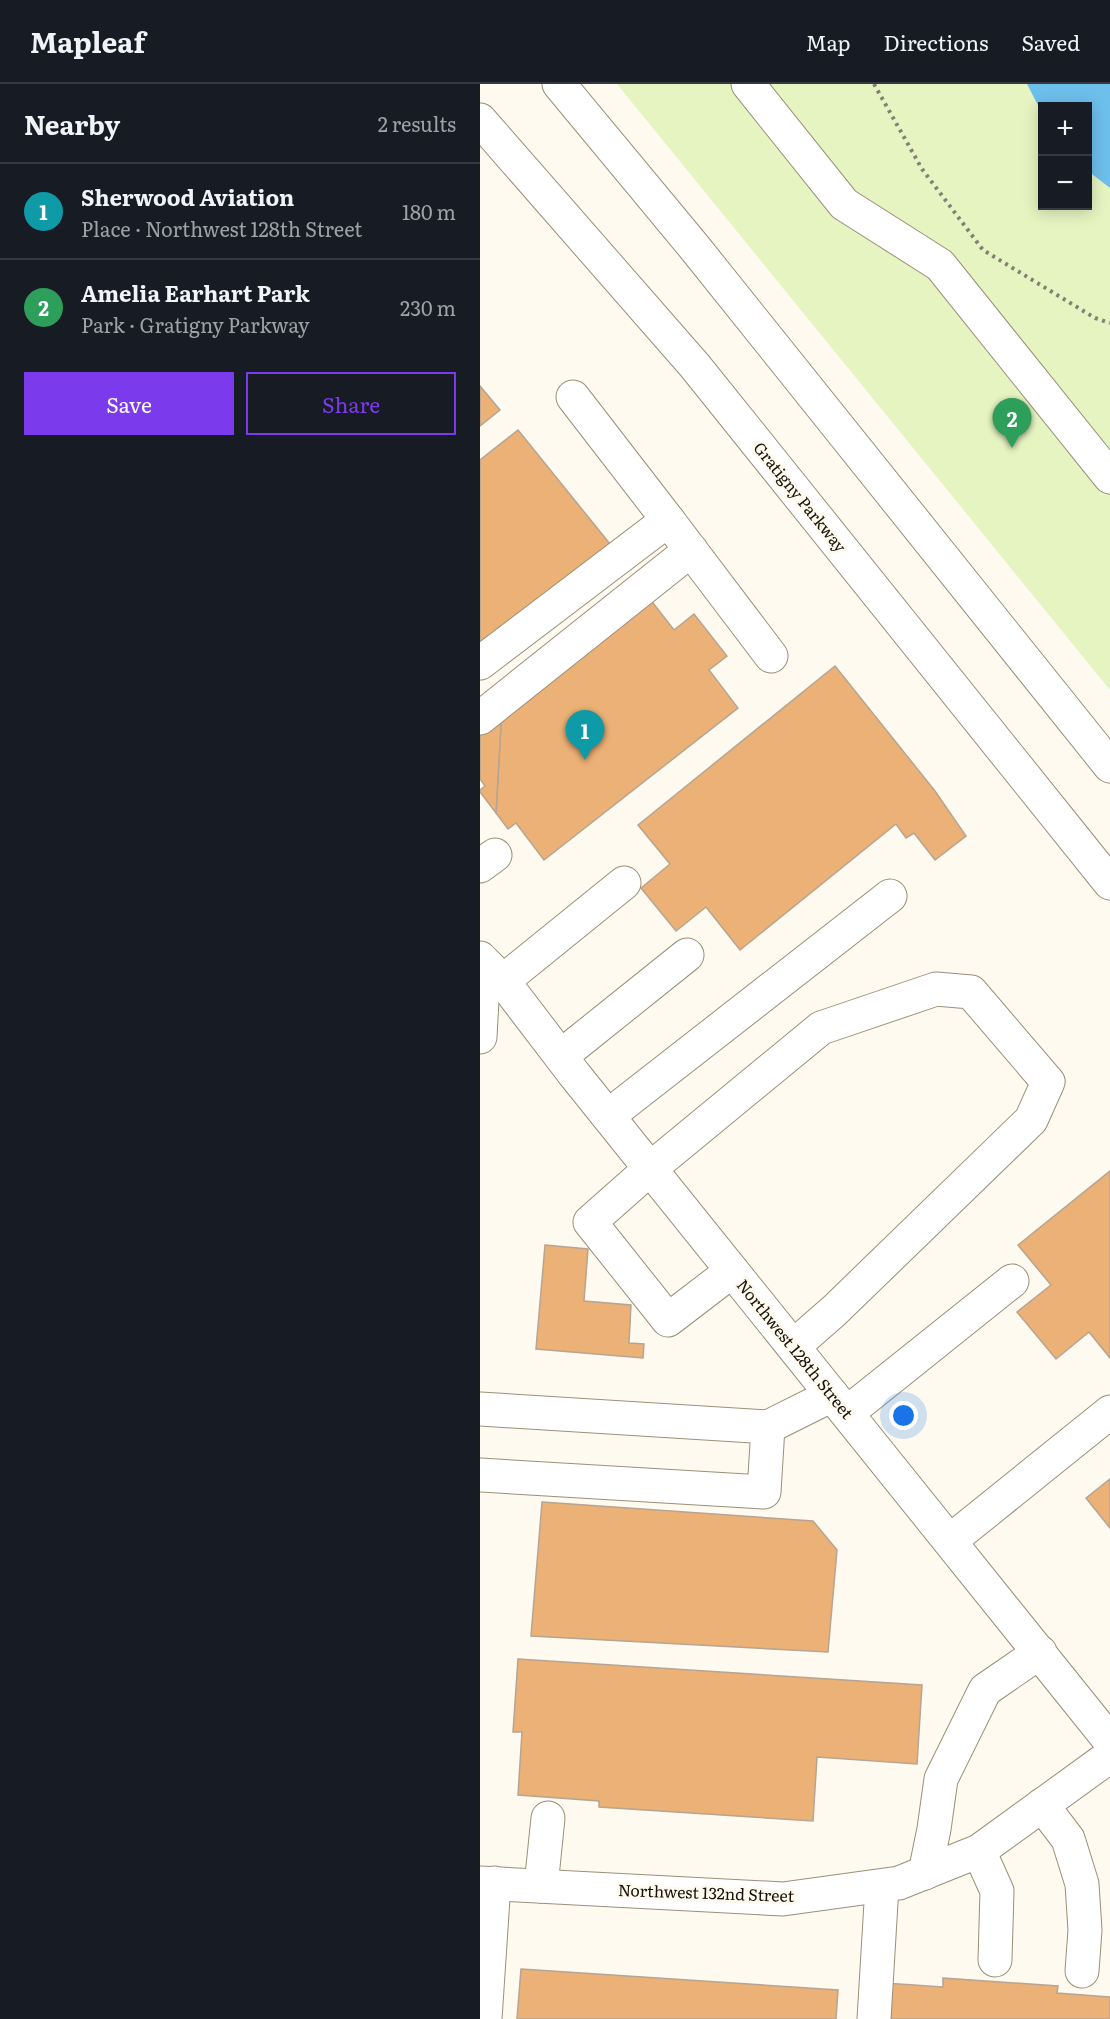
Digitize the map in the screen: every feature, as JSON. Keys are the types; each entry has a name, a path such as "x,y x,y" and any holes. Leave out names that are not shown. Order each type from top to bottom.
{"main road":[{"path":"559,84 695,248 1110,766"},
{"path":"748,84 844,204 940,265 1110,477"},
{"name":"Gratigny Parkway","path":"480,120 695,366 1110,883"},
{"path":"573,397 771,656"},
{"path":"480,663 668,520"},
{"path":"480,718 691,550"},
{"path":"480,1037 489,967 624,884"},
{"path":"608,1116 890,896"},
{"path":"561,1056 687,955"},
{"name":"Northwest 128th Street","path":"489,967 1110,1741"},
{"path":"732,1271 668,1320 590,1222 651,1168 821,1028 936,989 971,992 1048,1082 1031,1120 835,1310 794,1346"},
{"path":"480,1410 768,1427 840,1404 1012,1281"},
{"path":"950,1541 1110,1412"},
{"path":"480,1474 764,1492 768,1427"},
{"path":"925,1873 941,1779 985,1690 1040,1652"},
{"name":"Northwest 132nd Street","path":"487,1883 783,1899 899,1883 979,1851 1110,1756"},
{"path":"1042,1805 1068,1839 1082,1884 1085,1930 1082,1971"},
{"path":"541,1886 548,1818"},
{"path":"979,1851 997,1891 995,1960"},
{"path":"485,2019 487,1883"},
{"path":"874,2019 882,1886"}],"path":[{"path":"874,84 922,169 983,250 1095,318 1110,323"}],"green space":[{"path":"617,84 1110,84 1110,690"}],"water":[{"path":"1027,84 1110,84 1110,188 1092,174 1092,102 1038,102 1038,105"}],"building":[{"path":"480,386 500,410 480,426"},
{"path":"518,430 610,544 480,649 480,460"},
{"path":"646,594 674,630 694,614 727,656 709,670 738,708 544,860 516,823 508,829 496,813 502,707"},
{"path":"835,666 935,791 966,836 935,860 914,833 906,838 896,824 740,950 706,907 676,931 641,888 670,864 638,825"},
{"path":"502,707 496,813 480,792 485,786 480,779 480,724"},
{"path":"1110,1171 1110,1358 1089,1332 1056,1359 1017,1312 1051,1285 1018,1245"},
{"path":"545,1245 588,1249 584,1301 631,1305 629,1343 644,1344 643,1358 536,1349"},
{"path":"1110,1479 1110,1528 1086,1498"},
{"path":"542,1502 813,1521 837,1550 828,1652 531,1636"},
{"path":"518,1659 922,1685 917,1764 817,1757 813,1821 599,1807 599,1801 518,1795 522,1732 513,1732"},
{"path":"521,1969 838,1990 836,2019 517,2019"},
{"path":"943,1978 1058,1986 1057,1993 1110,1997 1110,2019 882,2019 885,1983 943,1987"}],"place":[{"name":"Amelia Earhart Park","path":"1012,448"},
{"name":"Sherwood Aviation","path":"585,760"}]}
